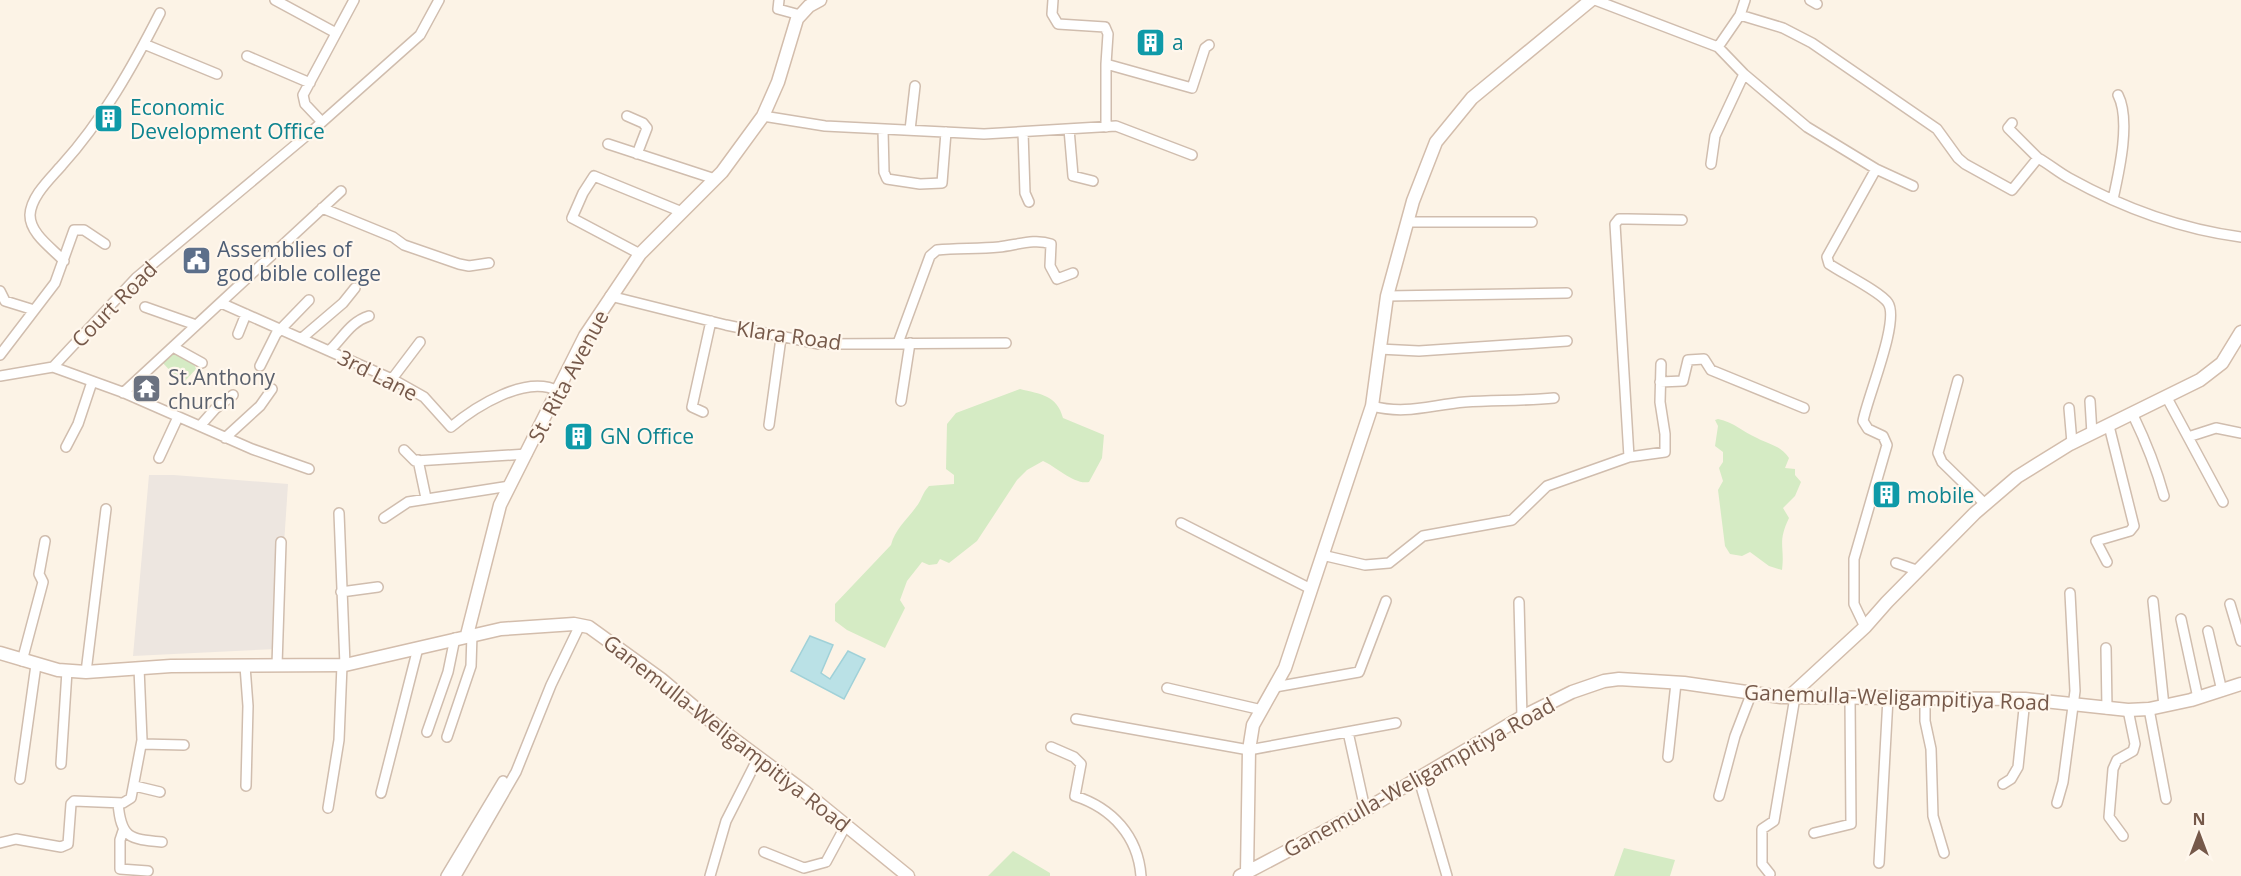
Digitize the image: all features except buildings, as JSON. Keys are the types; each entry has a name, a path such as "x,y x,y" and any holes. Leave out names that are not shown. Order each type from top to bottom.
{"street":[{"path":"275,0 336,33"},
{"path":"322,122 305,104 303,95 354,0"},
{"name":"Court Road","path":"53,367 136,278 322,122 420,36 439,0"},
{"path":"779,0 778,9 809,5"},
{"path":"1053,0 1052,14 1058,24 1105,27 1108,34 1106,127"},
{"path":"1243,874 1249,750 1253,725 1285,668 1372,406 1387,296 1408,222 1436,142 1472,99 1593,0 1718,47 1744,74 1807,127 1876,169 1912,186"},
{"path":"1718,47 1740,15 1745,0"},
{"name":"St. Rita Avenue","path":"465,636 500,505 585,336 640,254 715,179 763,116 809,5"},
{"path":"64,261 32,227 30,214 34,200 48,180 86,139 144,44 160,12"},
{"path":"1740,15 1783,28 1812,43 1937,129 1965,164 1995,178 2012,190 2038,158"},
{"path":"144,44 217,74"},
{"path":"1106,63 1192,88 1205,48 1209,45"},
{"path":"247,56 310,83"},
{"path":"1711,164 1715,136 1744,74"},
{"path":"910,130 915,86"},
{"path":"2113,200 2120,164 2123,116 2123,105 2118,95"},
{"path":"627,116 643,123 647,128 637,154"},
{"path":"763,116 825,126 984,134 1116,126 1192,155"},
{"path":"2012,123 2008,128 2038,158 2068,178 2113,200 2176,225 2241,237"},
{"path":"1069,129 1073,176 1093,181"},
{"path":"883,130 884,172 887,179 920,184 942,183 946,132"},
{"path":"1023,132 1025,193 1029,202"},
{"path":"608,144 715,179"},
{"path":"1865,627 1854,604 1854,559 1887,445 1883,436 1868,429 1863,421 1885,344 1890,311 1885,300 1829,264 1827,257 1876,169"},
{"path":"640,254 572,218 583,193 594,176 682,212"},
{"path":"123,393 341,191"},
{"path":"322,208 393,237 404,245 459,264 469,266 489,263"},
{"path":"1629,457 1615,224 1619,219 1682,220"},
{"path":"1408,222 1532,222"},
{"path":"0,355 55,283 64,261 69,237 74,230 84,230 105,244"},
{"path":"898,343 930,256 937,250 1046,242 1051,244 1050,266 1057,279 1073,273"},
{"path":"302,339 343,303 355,288"},
{"path":"0,291 5,301 34,310"},
{"path":"1387,296 1567,293"},
{"name":"Klara Road","path":"610,296 781,338 819,344 1006,343"},
{"path":"260,366 276,334 309,300"},
{"name":"3rd Lane","path":"221,303 392,379 424,397 451,427 473,411 521,389 546,386 558,391"},
{"path":"145,307 196,326"},
{"path":"238,334 246,314"},
{"path":"329,351 351,326 359,319 369,316"},
{"path":"703,412 692,407 711,321"},
{"path":"1770,874 1762,864 1762,829 1774,821 1792,697 1865,627 1985,504 2032,465 2072,443 2167,398 2214,371 2233,349 2241,332"},
{"path":"769,425 781,338"},
{"path":"1379,349 1419,351 1567,341"},
{"path":"392,379 420,342"},
{"path":"901,401 910,343"},
{"path":"173,347 202,363"},
{"path":"1660,382 1683,381 1688,360 1704,359 1711,370 1804,408"},
{"path":"1322,555 1365,565 1389,563 1423,536 1512,520 1547,486 1629,457 1665,452 1660,382 1661,364"},
{"path":"0,376 53,367 123,393 225,438 309,469"},
{"path":"1958,380 1938,453 1942,462 1985,504"},
{"path":"66,447 78,424 92,382"},
{"path":"225,438 260,406 272,389"},
{"path":"200,426 215,409 234,395"},
{"path":"1372,406 1406,412 1420,407 1466,402 1554,398"},
{"path":"2167,398 2223,502"},
{"path":"2090,401 2092,434"},
{"path":"2069,408 2072,443"},
{"path":"2133,415 2148,453 2155,462 2164,496"},
{"path":"159,458 178,417"},
{"path":"2107,562 2096,541 2130,531 2134,526 2109,426"},
{"path":"2188,437 2216,428 2241,433"},
{"path":"404,450 418,460 527,454"},
{"path":"418,460 426,498"},
{"path":"384,518 408,502 510,486"},
{"path":"86,672 106,509"},
{"path":"328,807 339,740 343,665 339,513"},
{"path":"1180,523 1311,589"},
{"path":"22,662 42,582 39,574 45,541"},
{"path":"276,665 281,542"},
{"path":"1896,563 1919,571"},
{"path":"341,592 378,587"},
{"path":"2057,803 2063,782 2075,673 2070,593"},
{"path":"1275,687 1359,672 1386,601"},
{"path":"2153,601 2164,706"},
{"path":"1519,602 1522,717"},
{"path":"2230,604 2241,641"},
{"path":"2181,619 2198,698"},
{"name":"Ganemulla-Weligampitiya Road","path":"0,653 22,662 67,671 86,672 138,668 343,665 465,636 547,624 589,627 662,679 908,876"},
{"path":"456,876 516,772 551,685 580,625"},
{"path":"2208,631 2222,691"},
{"path":"428,732 448,672 465,636"},
{"path":"447,737 471,666 465,636"},
{"path":"381,793 418,648"},
{"path":"2106,648 2107,709"},
{"path":"20,779 36,665"},
{"path":"245,666 248,706 246,786"},
{"path":"0,843 29,840 61,847 68,844 71,804 74,801 118,803 131,798 142,744 138,668"},
{"path":"61,764 67,671"},
{"name":"Ganemulla-Weligampitiya Road","path":"1243,874 1365,809 1522,717 1604,681 1619,679 1676,682 1792,697 2025,699 2128,710 2164,706 2241,684"},
{"path":"1668,757 1676,682"},
{"path":"1167,688 1262,710"},
{"path":"1719,796 1736,736 1752,692"},
{"path":"1925,697 1925,721 1931,749 1934,816 1944,853"},
{"path":"1814,833 1851,824 1850,698"},
{"path":"1879,863 1888,698"},
{"path":"2003,784 2011,780 2018,767 2025,699"},
{"path":"2149,709 2166,799"},
{"path":"2123,836 2109,817 2113,769 2117,760 2133,752 2135,744 2128,710"},
{"path":"1076,719 1249,750 1396,723"},
{"path":"1348,732 1365,809"},
{"path":"142,744 184,745"},
{"path":"1051,747 1074,757 1081,764 1075,796 1091,801 1120,821 1133,844 1141,876"},
{"path":"710,876 726,821 758,758"},
{"path":"1418,776 1447,876"},
{"path":"446,876 503,781"},
{"path":"135,786 160,792"},
{"path":"118,803 123,831 120,840 120,869 148,870"},
{"path":"764,852 804,868 826,862 846,825"},
{"path":"123,831 129,837 162,842"}],"shaded area":[{"path":"149,475 288,484 277,649 133,656"}],"green space":[{"path":"173,349 195,366 196,369 185,381 175,376 161,361"},
{"path":"1020,389 1047,397 1057,404 1063,418 1104,435 1102,458 1089,482 1077,481 1043,461 1027,470 1017,480 977,541 949,563 940,559 937,564 929,565 922,562 907,581 900,600 905,608 885,648 847,630 835,621 835,604 891,545 898,529 929,486 954,484 954,475 946,469 947,424 956,413"},
{"path":"1715,420 1729,422 1782,450 1789,458 1785,468 1795,469 1795,475 1801,482 1795,496 1783,508 1789,518 1782,539 1782,570 1769,566 1750,552 1742,556 1730,554 1725,546 1718,490 1723,481 1719,468 1723,462 1723,452 1715,446 1718,426"},
{"path":"1624,848 1675,860 1670,876 1614,876"},
{"path":"1013,851 1050,873 1050,876 988,876"}],"water":[{"path":"810,636 833,645 821,673 830,679 848,651 865,659 844,699 791,671"}],"place":[{"name":"a","path":"1151,42"},
{"name":"Economic Development Office","path":"109,119"},
{"name":"Assemblies of god bible college","path":"196,261"},
{"name":"St.Anthony church","path":"147,389"},
{"name":"GN Office","path":"579,436"},
{"name":"mobile","path":"1886,495"}]}
